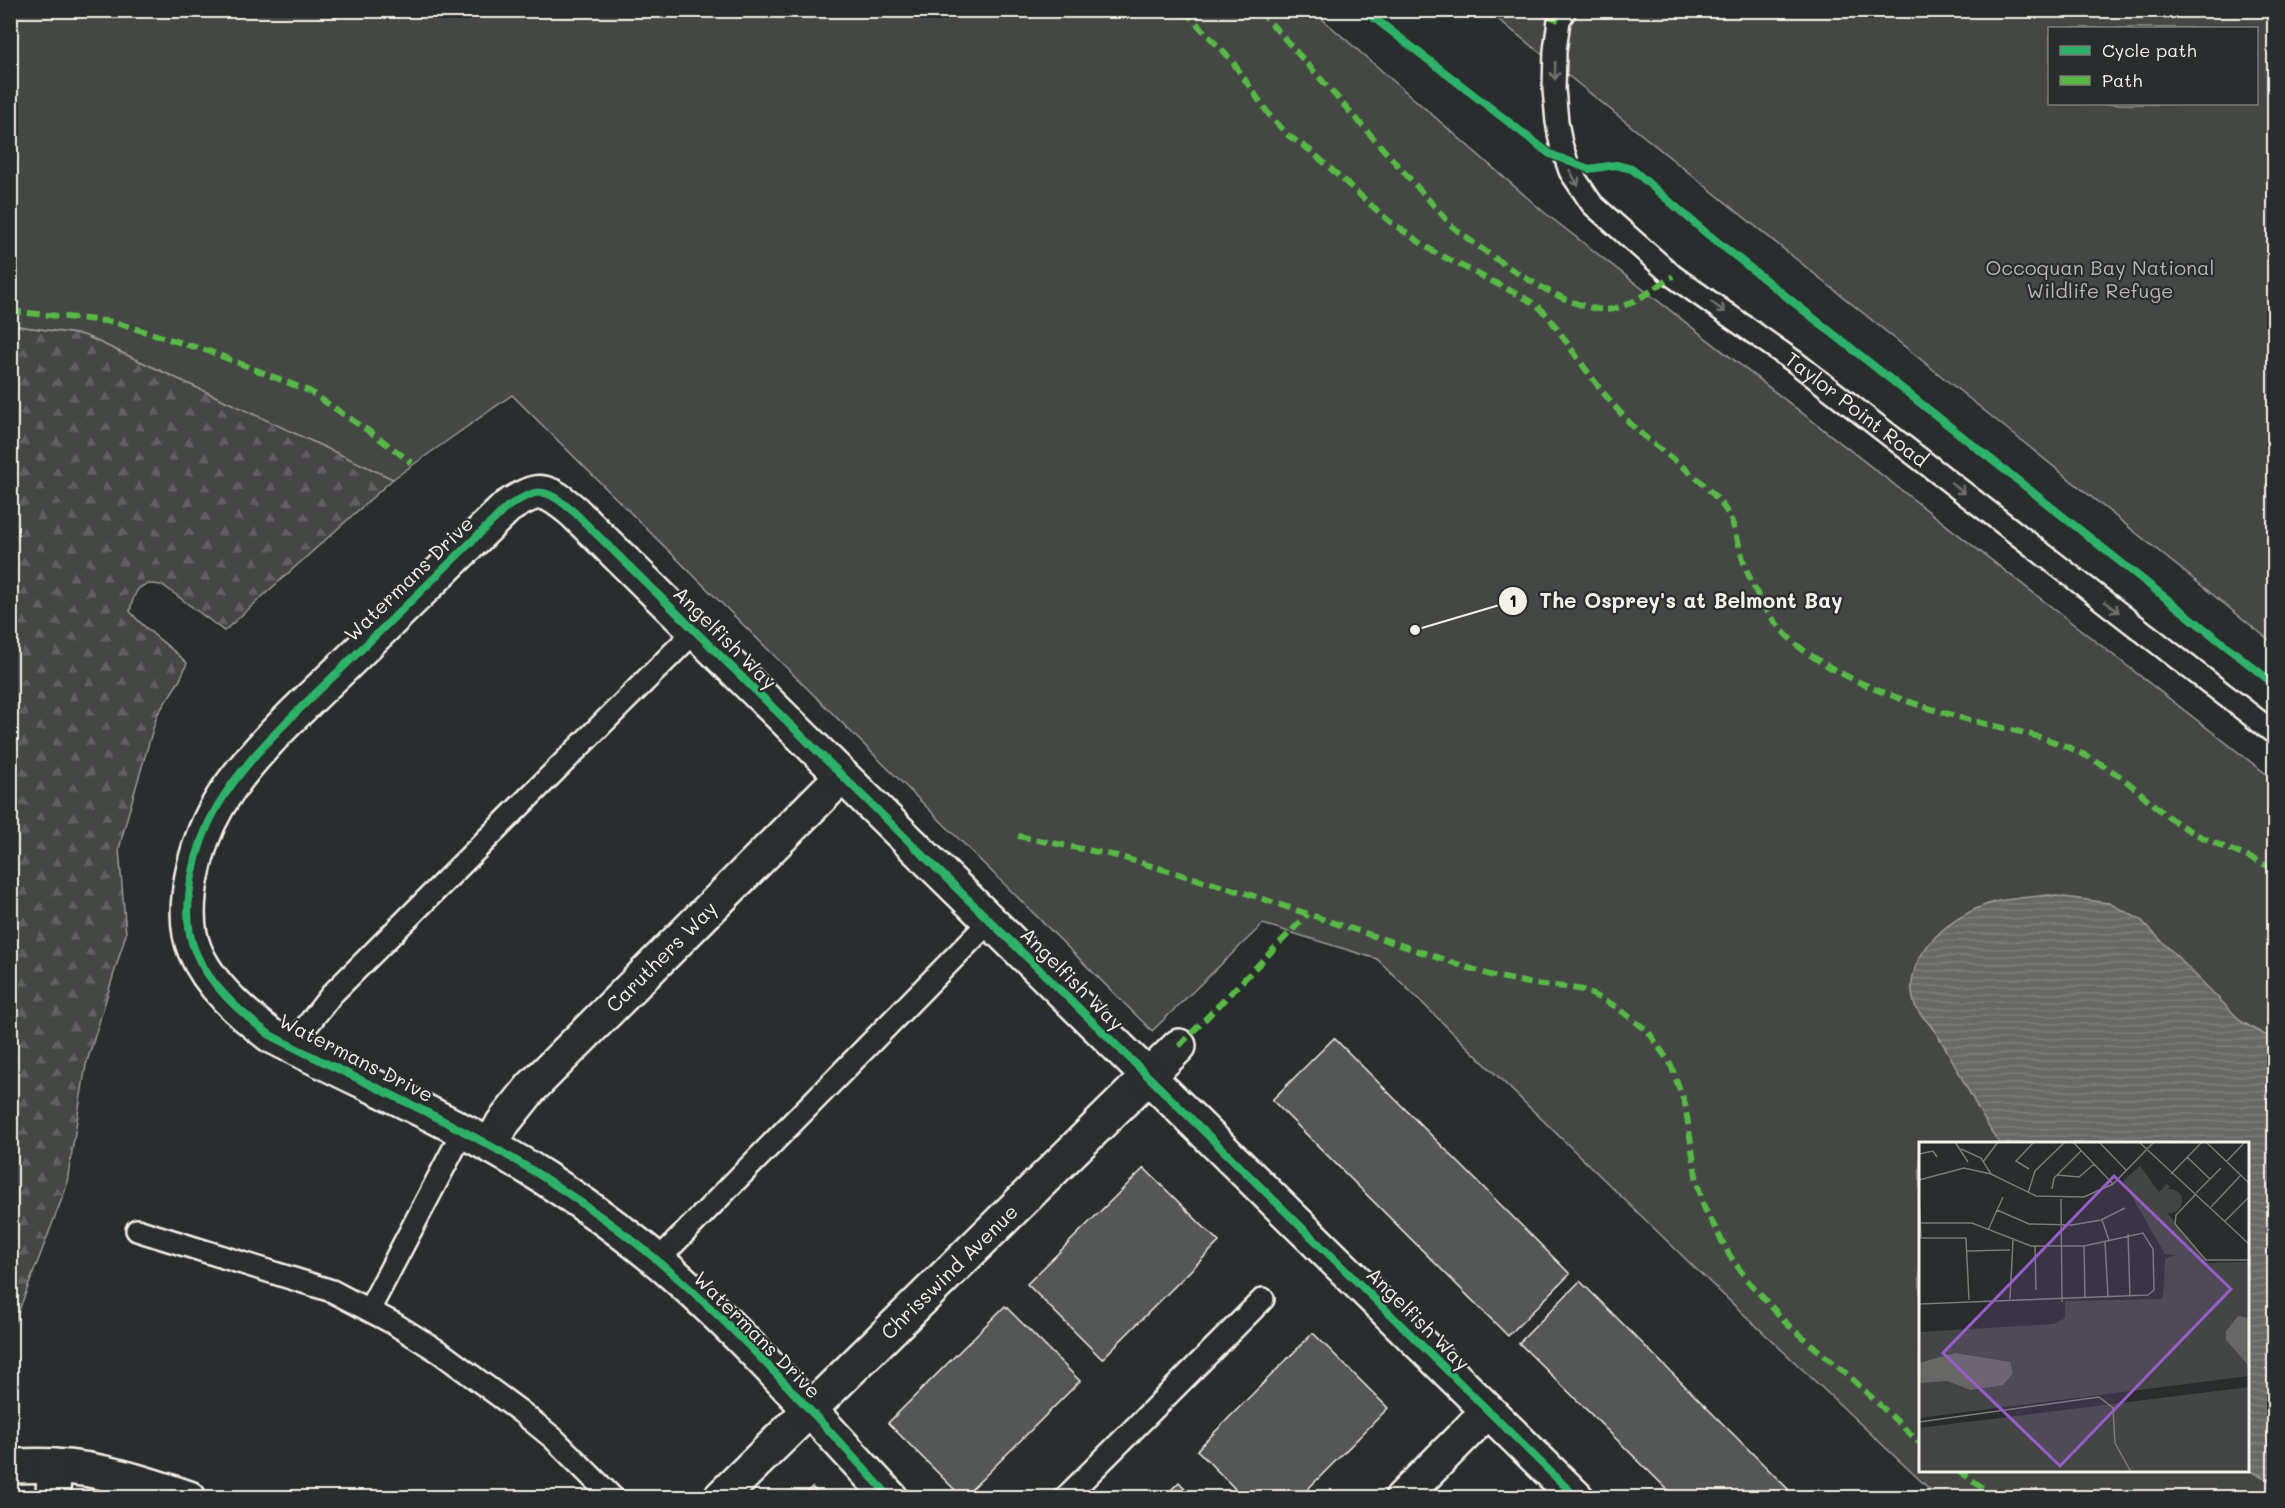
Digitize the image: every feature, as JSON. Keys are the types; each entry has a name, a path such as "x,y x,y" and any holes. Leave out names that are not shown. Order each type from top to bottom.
{"street":[{"name":"Angelfish Way","path":"538,491 560,500 574,512 1577,1497"},
{"name":"Watermans Drive","path":"538,491 507,507 305,703 237,778 217,807 200,842 191,884 187,920 194,950 207,972 227,997 270,1035 477,1138 548,1180 657,1261 680,1280 891,1497"},
{"name":"Caruthers Way","path":"477,1138 503,1123 531,1088 842,776"},
{"name":"Chrisswind Avenue","path":"720,1497 1179,1046"},
{"path":"1402,1497 1488,1411"},
{"path":"10,1466 54,1482 102,1473 160,1487 189,1497"}],"lane":[{"name":"Taylor Point Road","path":"1562,15 1555,51 1554,89 1557,122 1570,171 1592,204 1673,276 1796,362 2274,733"},
{"path":"295,1048 306,1027 332,994 695,631"},
{"path":"657,1261 990,921"},
{"path":"369,1310 477,1138"},
{"path":"137,1230 332,1291 369,1310 431,1347 484,1383 553,1438 613,1497"},
{"path":"1065,1497 1263,1299"}],"green space":[{"path":"11,11 1313,11 1545,213 2274,780 2274,1497 1938,1497 1699,1272 1377,959 1263,924 1152,1031 512,395 393,479 84,335 11,325"},
{"name":"Occoquan Bay National Wildlife Refuge","path":"1488,11 2274,11 2274,644"},
{"path":"11,325 84,335 393,479 224,631 164,586 144,585 136,592 130,611 187,663 180,680 157,715 127,818 119,849 126,934 86,1065 66,1188 11,1331"}],"shaded area":[{"path":"2049,895 2109,903 2141,920 2242,1022 2274,1040 2274,1482 2249,1470 2249,1142 1998,1142 1943,1044 1915,1006 1912,985 1915,967 1923,951 1935,937 1950,924 1982,906 2017,898"}],"building":[{"path":"1334,1038 1570,1274 1508,1336 1272,1100"},
{"path":"1144,1168 1219,1242 1102,1359 1027,1284"},
{"path":"1580,1281 1797,1498 1676,1498 1519,1343"},
{"path":"1005,1306 1080,1381 963,1498 888,1423"},
{"path":"1313,1333 1388,1408 1299,1498 1244,1498 1197,1450"},
{"path":"1179,1482 1194,1498 1163,1498"},
{"path":"812,1487 822,1498 801,1498"}],"marked path":[{"path":"1184,10 1232,61 1270,116 1289,136 1311,151 1389,221 1434,252 1523,297 1538,306 1548,316 1590,375 1636,429 1716,497 1729,515 1744,563 1761,600 1785,634 1806,652 1859,682 1916,704 2042,738 2070,748 2117,774 2169,818 2187,829 2274,869"},
{"path":"1259,10 1453,227 1507,266 1553,293 1596,309 1613,309 1629,303 1673,276"},
{"path":"1533,10 1559,20"},
{"path":"10,311 114,322 211,352 309,391 412,463"},
{"path":"1018,836 1117,856 1245,893 1490,975 1533,984 1583,990 1615,1006 1648,1031 1671,1065 1685,1104 1697,1182 1704,1207 1730,1256 1748,1281 1788,1325 1848,1375 1919,1442"},
{"path":"1179,1046 1308,914"},
{"path":"1961,1472 1997,1498"}],"cycle path":[{"path":"1364,10 1550,154 1589,169 1616,165 1632,169 1705,232 2274,684"},
{"path":"891,1498 735,1332 680,1280 632,1240 563,1190 513,1159 445,1121 270,1035 237,1008 217,987 195,951 188,917 196,858 209,822 242,771 306,703 507,507 534,493 548,494 574,512 1577,1498"}],"place":[{"name":"The Osprey's at Belmont Bay","path":"1415,630"}]}
